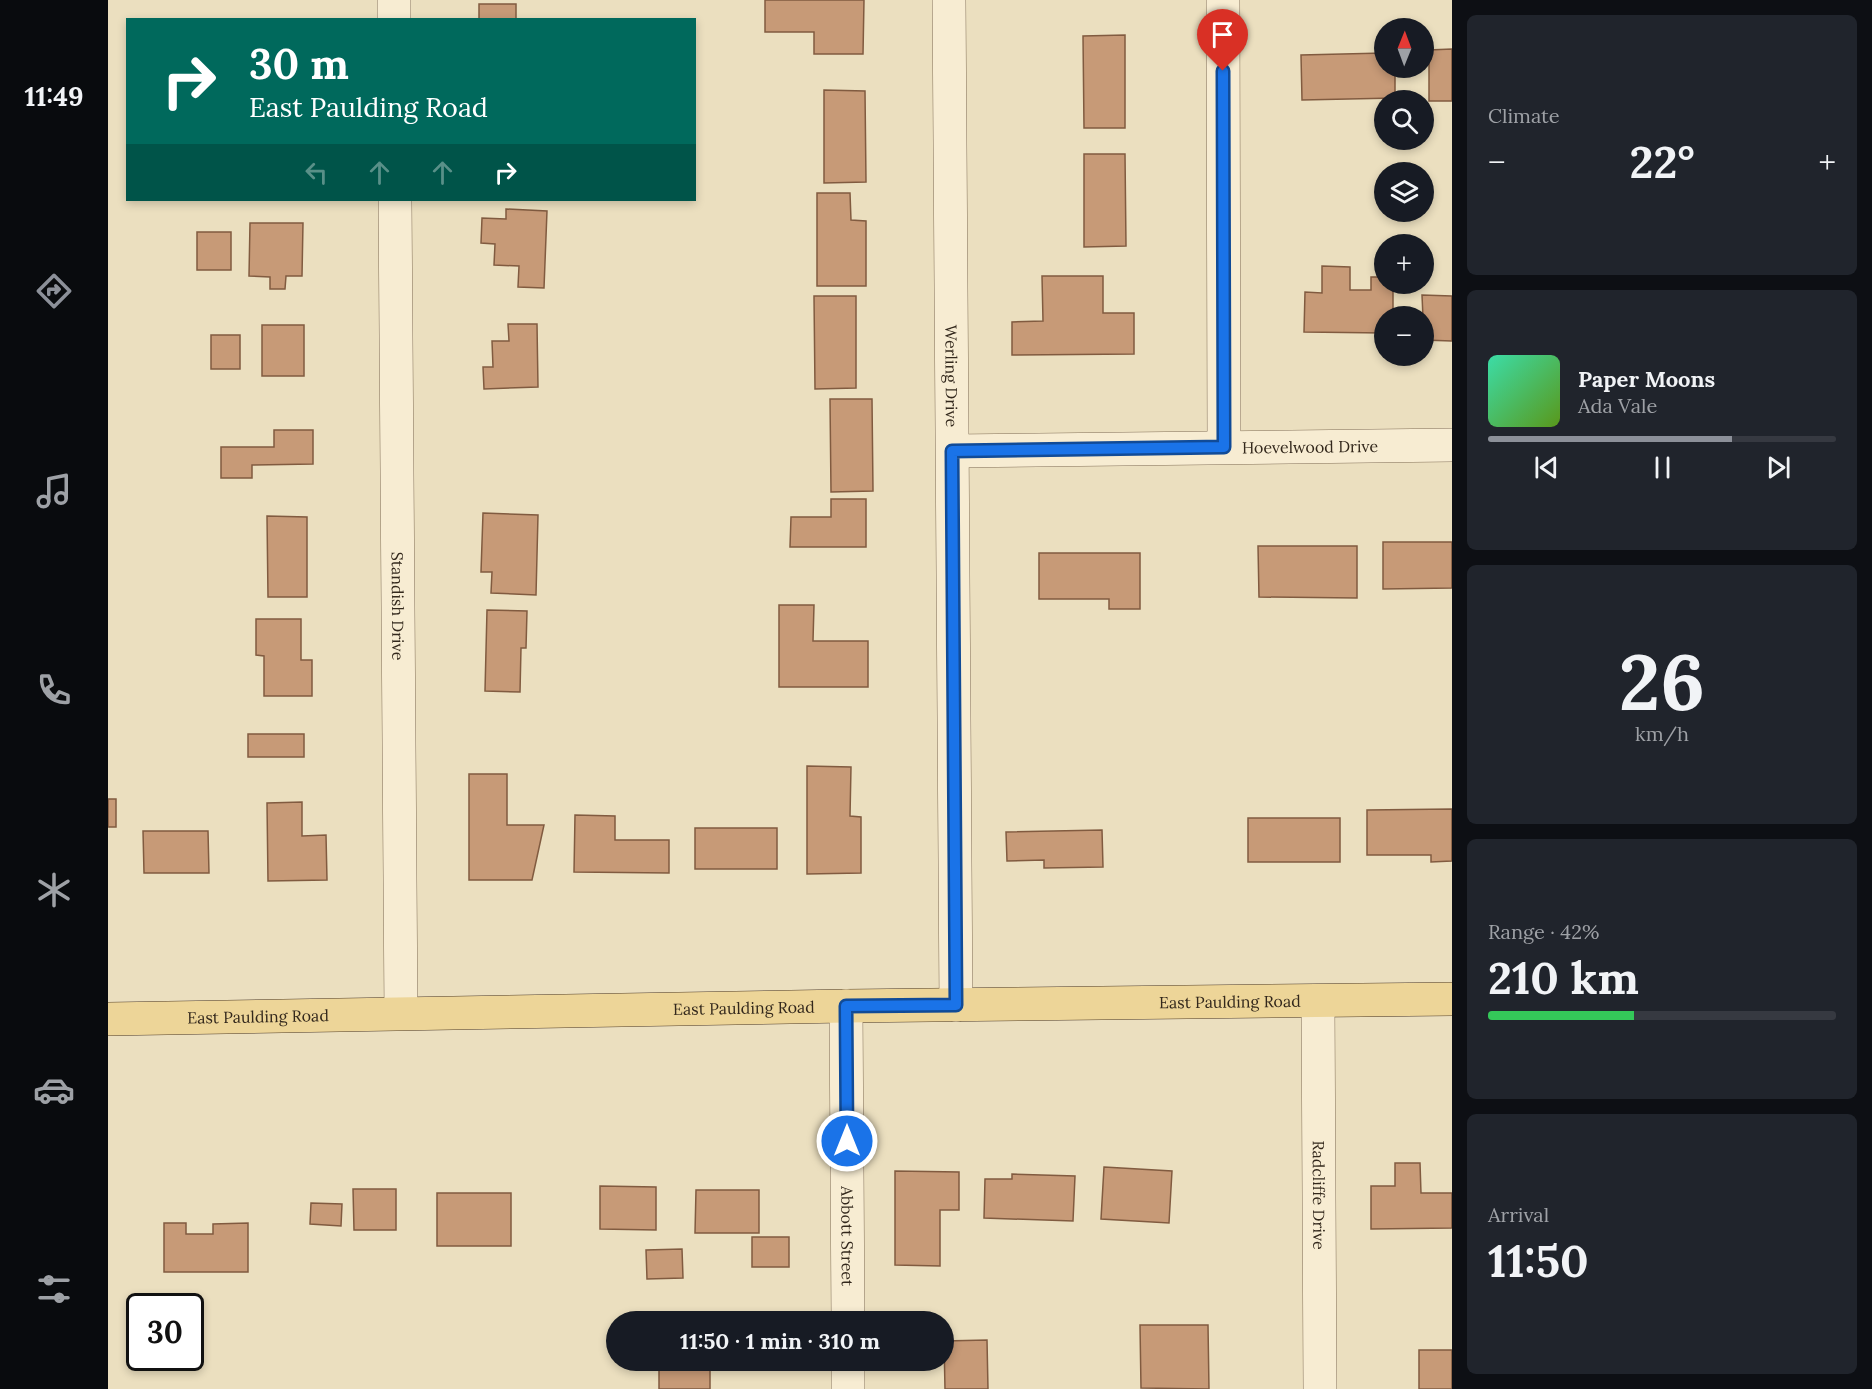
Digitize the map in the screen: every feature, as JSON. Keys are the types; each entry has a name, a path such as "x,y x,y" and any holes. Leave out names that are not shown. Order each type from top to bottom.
{"main road":[{"name":"East Paulding Road","path":"108,1019 846,1006 1452,999"}],"street":[{"path":"394,0 394,18"},
{"name":"Werling Drive","path":"949,0 956,1005"},
{"path":"1223,0 1224,447"},
{"name":"Standish Drive","path":"395,201 401,1013"},
{"name":"Hoevelwood Drive","path":"952,451 1452,445"},
{"name":"Radcliffe Drive","path":"1318,1000 1320,1389"},
{"name":"Abbott Street","path":"846,1006 848,1311"},
{"path":"848,1371 848,1389"}],"building":[{"path":"765,0 864,0 863,54 814,54 814,32 765,32"},
{"path":"479,4 516,4 516,18 479,18"},
{"path":"1125,35 1125,128 1084,128 1083,36"},
{"path":"1452,49 1452,101 1434,101 1434,90 1429,90 1429,78 1434,78 1434,50"},
{"path":"1374,53 1374,78 1395,78 1395,90 1374,90 1374,98 1302,100 1301,55"},
{"path":"824,90 865,91 866,182 824,183"},
{"path":"1084,154 1125,154 1126,246 1084,247"},
{"path":"817,193 850,193 851,220 866,221 866,286 817,286"},
{"path":"506,209 547,211 544,288 518,287 519,266 494,265 495,244 481,243 482,218 506,219"},
{"path":"250,223 303,223 302,276 286,276 285,289 270,289 270,277 249,276"},
{"path":"197,232 231,232 231,270 197,270"},
{"path":"1322,266 1350,267 1350,290 1371,290 1371,277 1374,277 1374,294 1393,294 1393,306 1374,306 1374,333 1304,332 1305,292 1322,293"},
{"path":"1042,276 1103,276 1103,313 1134,313 1134,354 1012,355 1012,322 1043,321"},
{"path":"1422,295 1452,296 1452,341 1434,340 1434,306 1422,306"},
{"path":"814,296 856,296 856,388 815,389"},
{"path":"508,324 537,324 538,387 484,389 483,367 493,367 492,341 509,341"},
{"path":"262,325 304,325 304,376 262,376"},
{"path":"211,335 240,335 240,369 211,369"},
{"path":"830,399 872,399 873,491 831,492"},
{"path":"274,430 313,430 313,464 252,465 252,478 221,478 221,447 274,447"},
{"path":"831,499 866,499 866,547 790,547 791,517 831,517"},
{"path":"483,513 538,515 536,595 491,593 492,572 481,572"},
{"path":"267,516 307,517 307,597 268,597"},
{"path":"1383,542 1452,542 1452,588 1383,589"},
{"path":"1258,546 1357,546 1357,598 1259,597"},
{"path":"1039,553 1140,553 1140,609 1109,609 1109,599 1039,599"},
{"path":"779,605 814,605 813,641 868,641 868,687 779,687"},
{"path":"487,610 527,611 526,648 521,648 520,692 485,691"},
{"path":"256,619 301,619 301,660 312,660 312,696 264,696 264,656 256,655"},
{"path":"248,734 304,734 304,757 248,757"},
{"path":"807,766 851,767 850,816 861,817 861,873 807,874"},
{"path":"469,774 507,774 507,825 544,825 532,880 469,880"},
{"path":"108,799 116,799 116,827 108,827"},
{"path":"302,802 302,836 326,835 327,880 268,881 267,803"},
{"path":"1452,809 1452,861 1431,862 1431,855 1367,855 1367,810"},
{"path":"575,815 615,816 615,840 669,840 669,873 574,872"},
{"path":"1248,818 1340,818 1340,862 1248,862"},
{"path":"695,828 777,828 777,869 695,869"},
{"path":"1102,830 1103,867 1044,868 1044,860 1007,861 1006,832"},
{"path":"143,831 208,831 209,873 144,873"},
{"path":"1395,1163 1420,1163 1421,1193 1452,1193 1452,1228 1371,1229 1371,1186 1395,1186"},
{"path":"1104,1167 1172,1171 1169,1223 1101,1219"},
{"path":"895,1171 959,1172 959,1210 940,1210 940,1266 895,1265"},
{"path":"1012,1174 1075,1176 1073,1221 984,1218 985,1179 1012,1179"},
{"path":"600,1186 656,1187 656,1230 600,1229"},
{"path":"353,1189 396,1189 396,1230 354,1230"},
{"path":"696,1190 759,1190 759,1233 695,1233"},
{"path":"437,1193 511,1193 511,1246 437,1246"},
{"path":"311,1203 342,1204 341,1226 310,1224"},
{"path":"164,1223 186,1223 186,1234 213,1234 213,1224 248,1223 248,1272 164,1272"},
{"path":"752,1237 789,1237 789,1267 752,1267"},
{"path":"682,1249 683,1278 647,1279 646,1250"},
{"path":"1140,1325 1208,1325 1209,1389 1141,1388"},
{"path":"987,1340 988,1389 945,1389 945,1371 954,1371 954,1341"},
{"path":"1419,1350 1452,1350 1452,1389 1419,1389"},
{"path":"659,1371 710,1371 710,1389 659,1389"}],"route":[{"path":"847,1141 846,1006 956,1005 952,451 1224,447 1223,71"}]}
